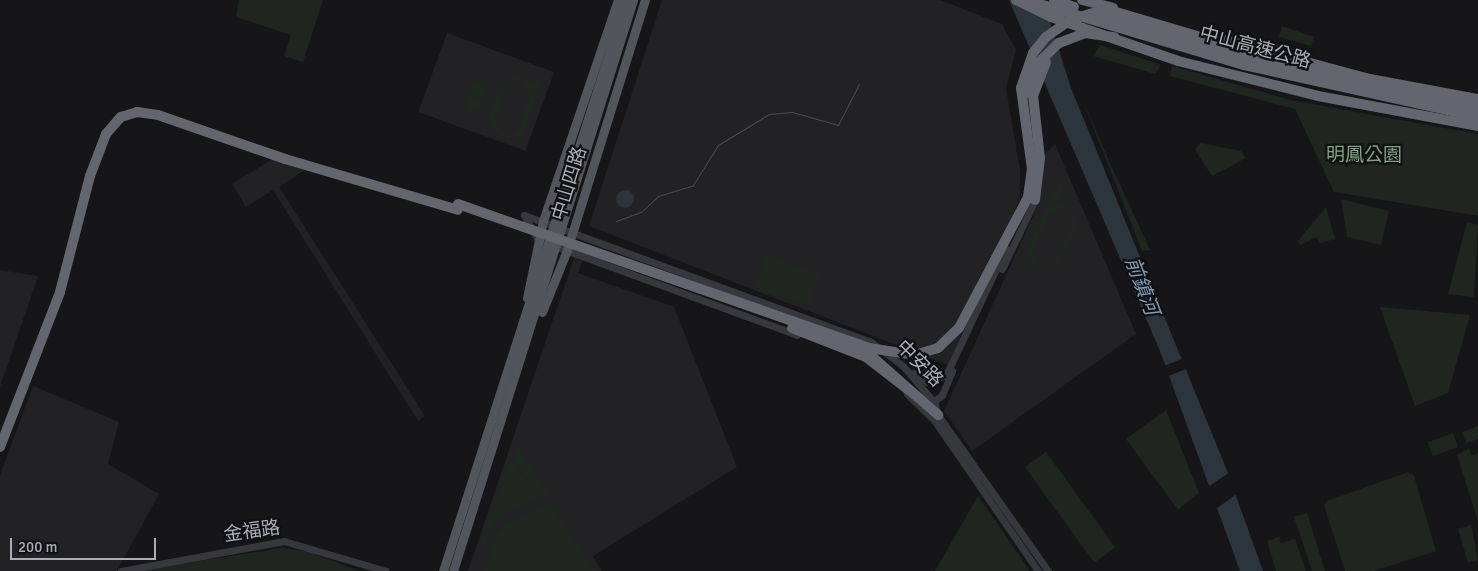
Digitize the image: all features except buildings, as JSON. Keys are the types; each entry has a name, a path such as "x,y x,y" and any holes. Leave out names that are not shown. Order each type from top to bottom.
{"highway":[{"path":"1016,0 1051,17 1232,75 1420,116 1478,126"},
{"name":"中山高速公路","path":"1026,0 1244,65 1478,117"},
{"name":"中山高速公路","path":"1054,0 1258,59 1478,108"},
{"path":"1082,0 1366,78"},
{"path":"0,428 57,280 73,208 96,141 106,121 124,109 153,108 607,256 869,348 906,356 933,350 963,323 1028,197 1032,169 1020,92 1033,53 1063,23 1106,9"},
{"path":"1025,188 1024,159 1014,108 1023,63 1034,44 1056,23 1078,12 1106,9 1344,74 1478,99"},
{"path":"607,256 885,356 908,360 935,354 967,324 1034,194 1036,158 1026,96 1035,67 1049,50 1071,37 1109,35 1308,89 1420,116"},
{"path":"1035,200 1040,164 1033,96 1041,71 1068,43 1109,35"},
{"path":"0,448 60,292 90,176 106,134 121,117 137,112 158,115 285,159 458,207"},
{"path":"607,256 852,350 885,369 920,397 936,417"}],"main road":[{"name":"中山四路","path":"523,323 538,240 618,0"},
{"name":"中山四路","path":"453,571 516,375 558,226 626,0"},
{"name":"中山四路","path":"558,226 633,0"},
{"name":"中山四路","path":"516,375 567,250 645,0"},
{"name":"中山四路","path":"443,571 523,323 553,245"}],"street":[{"path":"903,366 927,382 946,375 1009,241 1025,188"},
{"path":"928,406 942,395 1035,200"},
{"name":"中安路","path":"626,271 652,275 804,326 632,257 573,231 524,215 538,240 626,271 858,359 880,370 928,406"},
{"name":"中安路","path":"632,257 863,339 903,366 928,406"},
{"name":"中安路","path":"936,417 1038,571"},
{"name":"中安路","path":"936,417 1048,571"},
{"name":"金福路","path":"121,571 284,541 386,571"}],"shaded area":[{"path":"662,0 940,0 1002,24 1016,50 1006,88 1020,170 1020,198 948,365 589,226"},
{"path":"447,33 554,72 525,151 418,112"},
{"path":"1055,144 1136,334 972,451 944,411 1040,201 1044,155"},
{"path":"274,158 305,170 279,187 425,416 418,421 273,190 246,207 232,184"},
{"path":"575,255 583,258 578,273 674,307 737,467 593,556 602,571 468,571"},
{"path":"0,270 38,276 0,387"},
{"path":"33,386 119,422 108,464 159,494 117,571 0,571 0,475"}],"green space":[{"path":"239,0 323,0 303,62 284,56 291,35 236,17"},
{"path":"1282,26 1314,37 1311,46 1279,37"},
{"path":"1100,45 1161,65 1155,74 1093,56"},
{"name":"明鳳公園","path":"1172,66 1290,100 1478,134 1478,216 1334,192 1295,109 1170,76"},
{"path":"517,75 533,83 541,81 521,144 517,137 499,137 488,123 498,86","holes":["518,81 525,85 529,97 520,127 511,135 500,130 495,119 508,84"]},
{"path":"474,81 480,81 485,86 483,95 474,97 469,92 469,86"},
{"path":"470,96 476,96 481,101 479,110 470,112 465,107 465,101"},
{"path":"1083,101 1110,163 1150,250 1142,251"},
{"path":"1200,143 1241,151 1246,158 1212,176 1195,150"},
{"path":"1059,182 1064,184 1055,204 1071,207 1077,226 1057,266 1037,270 1028,260 1023,270 1019,269","holes":["1061,209 1069,214 1072,226 1052,264 1037,265 1032,251 1050,214"]},
{"path":"1341,199 1389,211 1381,245 1347,237"},
{"path":"1326,207 1335,239 1320,243 1317,237 1300,245 1298,241"},
{"path":"1467,222 1478,225 1474,297 1448,294"},
{"path":"769,250 781,262 820,274 809,306 754,290"},
{"path":"1380,307 1470,315 1448,393 1415,406"},
{"path":"1166,410 1199,493 1178,510 1126,439"},
{"path":"1478,426 1478,439 1466,443 1462,432"},
{"path":"1453,433 1458,447 1433,456 1428,442"},
{"path":"517,447 550,496 536,497 500,519 489,531 471,571 511,449 511,459 537,495 513,458"},
{"path":"1469,448 1471,455 1478,453 1478,521 1457,455"},
{"path":"1046,452 1115,547 1094,563 1025,467"},
{"path":"1408,472 1414,476 1436,551 1374,571 1345,571 1324,505 1327,501"},
{"path":"978,496 1030,571 935,571"},
{"path":"548,502 596,571 484,571 497,535 507,524"},
{"path":"1307,513 1325,571 1312,571 1294,517"},
{"path":"1471,525 1478,560 1468,563 1458,529"},
{"path":"1279,537 1281,543 1295,539 1306,571 1276,571 1267,541"},
{"path":"282,548 306,551 359,571 135,571"}],"water":[{"name":"前鎮河","path":"1009,0 1043,0 1071,88 1226,468 1263,571 1240,571 1160,351"},
{"path":"621,190 629,190 634,195 632,206 621,208 616,203 616,195"}],"pier":[{"path":"1184,358 1188,368 1167,377 1163,367"},
{"path":"1230,472 1238,493 1216,509 1208,487"}],"tram line":[{"path":"616,221 641,212 658,196 693,185 718,145 769,114 792,112 838,125 859,84"}]}
